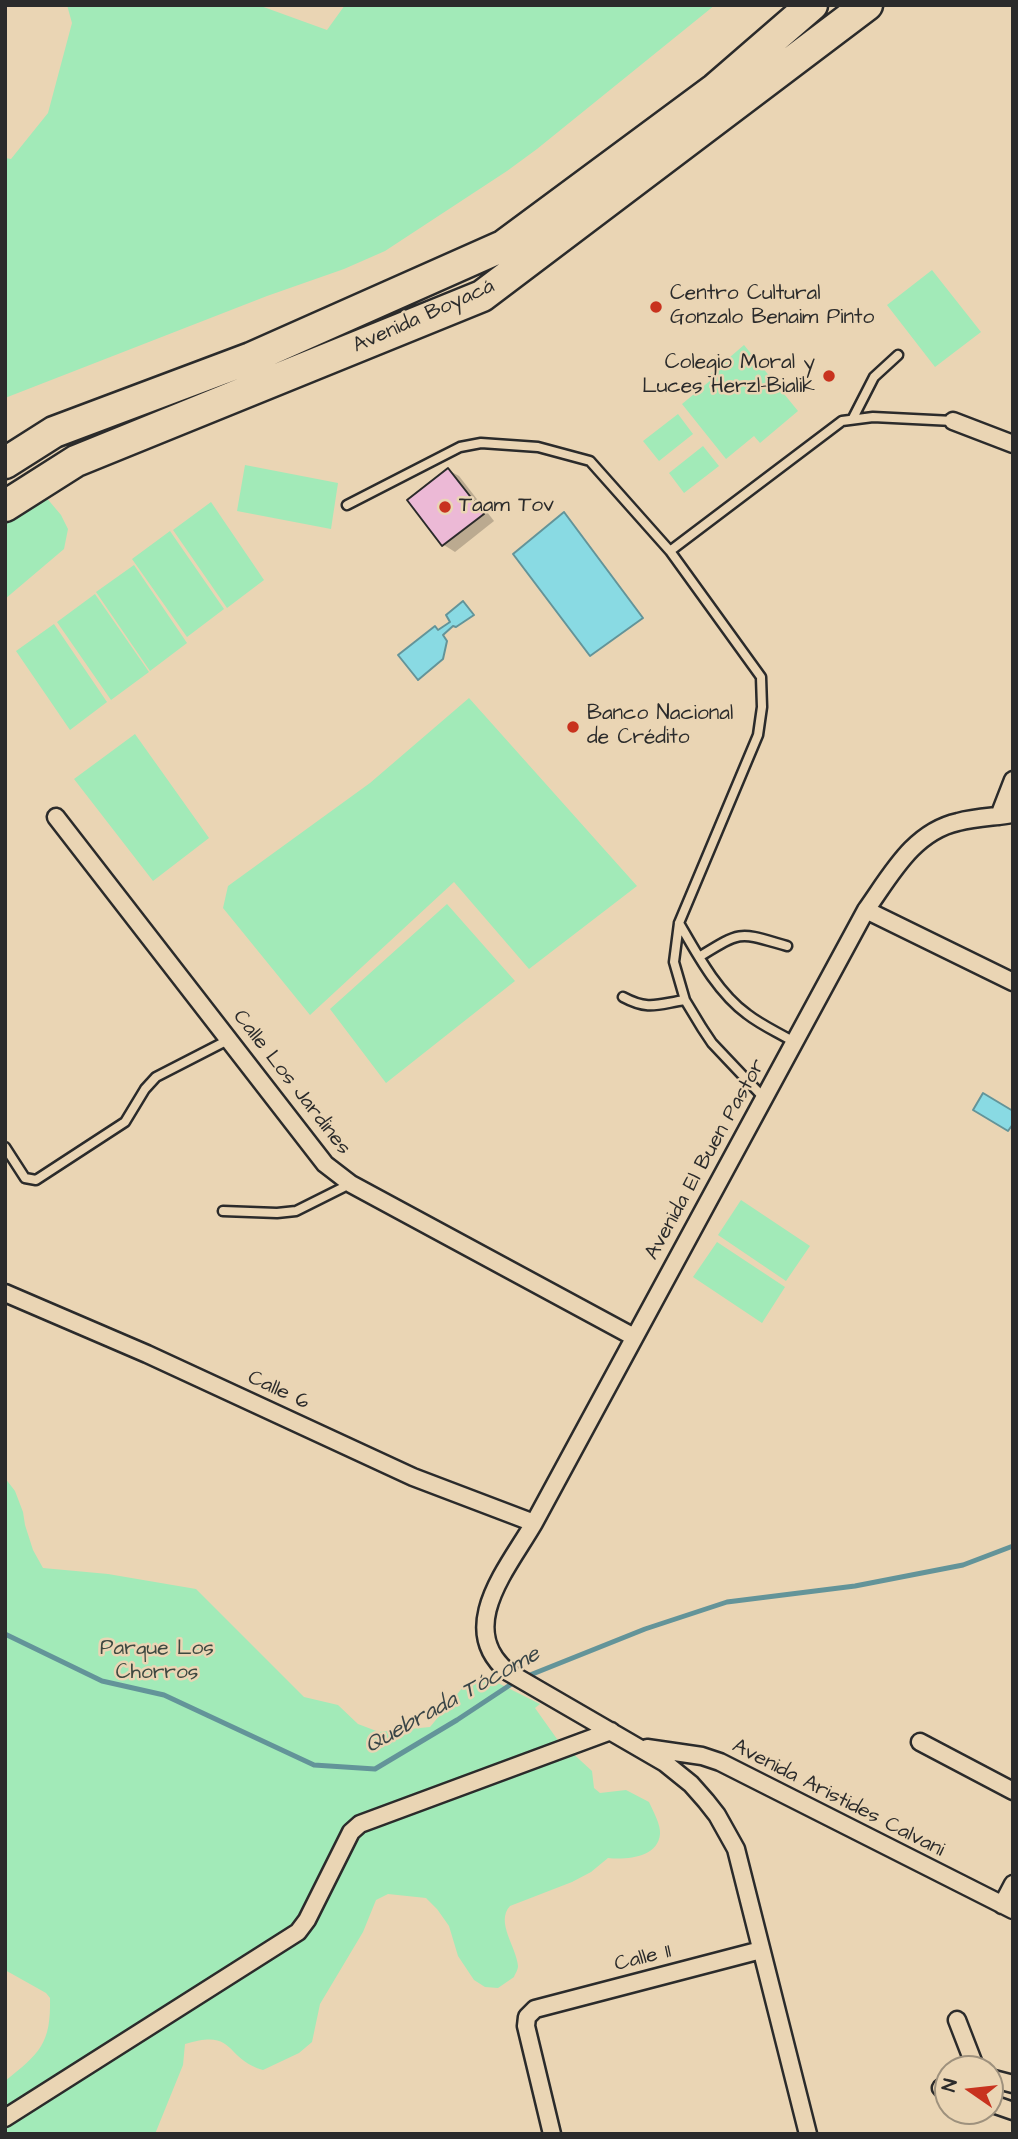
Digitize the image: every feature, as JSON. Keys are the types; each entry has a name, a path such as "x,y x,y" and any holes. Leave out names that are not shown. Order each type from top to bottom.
{"highway":[{"name":"Avenida Boyacá","path":"5,463 54,432 251,358 503,246 715,89 812,5"},
{"name":"Avenida Boyacá","path":"5,506 76,461 482,296 867,5"}],"street":[{"path":"953,421 1013,444"},
{"path":"1006,815 1013,780"},
{"name":"Avenida El Buen Pastor","path":"808,2134 736,1849 718,1815 691,1784 665,1763 498,1664 485,1638 487,1611 493,1594 866,911 920,839 958,821 1006,815"},
{"name":"Calle Los Jardines","path":"55,817 325,1164 351,1184 634,1337"},
{"path":"866,911 1013,982"},
{"name":"Calle 6","path":"5,1293 147,1354 413,1477 534,1523"},
{"path":"5,2118 298,1932 307,1920 351,1832 360,1824 611,1731"},
{"path":"920,1742 1013,1791"},
{"name":"Avenida Aristides Calvani","path":"638,1746 702,1756 720,1762 1008,1907"},
{"path":"1008,1907 1013,1884"},
{"name":"Calle 11","path":"552,2134 526,2026 527,2017 535,2009 761,1950"},
{"path":"957,2020 971,2055"}],"lane":[{"path":"853,418 874,377 898,355"},
{"path":"670,551 842,421 873,416 953,421"},
{"path":"347,505 460,447 481,443 538,447 590,461 670,551 761,677 762,707 758,735 679,923 674,962 685,1000 712,1043 764,1098"},
{"path":"679,923 722,989 746,1014 794,1042"},
{"path":"699,957 733,936 746,934 787,946"},
{"path":"623,997 639,1006 685,1000"},
{"path":"5,1147 25,1178 36,1180 125,1122 145,1089 156,1077 230,1039"},
{"path":"223,1211 296,1211 351,1184"}],"green space":[{"path":"67,5 258,5 327,30 345,5 715,5 537,149 385,251 5,398 5,158 11,159 48,113 72,23"},
{"path":"932,270 981,332 935,367 887,305"},
{"path":"744,345 798,411 760,443 754,436 726,459 682,404 711,380 708,376"},
{"path":"678,414 693,434 659,461 643,441"},
{"path":"703,446 719,466 684,493 669,473"},
{"path":"245,465 338,483 331,529 237,511"},
{"path":"5,495 45,496 61,515 68,529 64,549 5,599"},
{"path":"211,502 264,580 227,608 173,530"},
{"path":"170,531 224,609 187,637 132,559"},
{"path":"134,565 187,643 150,671 96,592"},
{"path":"95,594 149,672 111,700 57,622"},
{"path":"54,624 107,702 70,730 16,651"},
{"path":"469,698 637,886 529,969 454,882 310,1015 223,908 228,886 370,783"},
{"path":"135,734 209,838 153,881 74,779"},
{"path":"447,904 515,981 386,1083 330,1009"},
{"path":"741,1200 810,1246 786,1281 718,1235"},
{"path":"717,1242 785,1287 762,1323 693,1277"},
{"name":"Parque Los Chorros","path":"5,1478 15,1491 33,1550 43,1568 108,1574 196,1589 304,1697 338,1705 358,1724 379,1732 430,1727 468,1681 494,1681 540,1704 535,1708 557,1739 592,1771 594,1788 600,1793 626,1790 649,1802 659,1826 658,1842 647,1853 631,1858 608,1858 591,1872 572,1882 510,1906 505,1920 518,1967 514,1977 498,1988 485,1987 474,1980 458,1956 449,1926 426,1898 388,1894 376,1900 363,1932 320,2004 312,2042 299,2053 263,2070 241,2059 222,2042 202,2040 185,2044 183,2065 155,2134 5,2134 5,2081 27,2063 41,2046 48,2026 50,1998 46,1993 5,1970"}],"water":[{"path":"564,512 643,618 590,656 513,554"},
{"path":"463,601 474,615 456,627 453,626 443,635 447,641 443,659 418,680 398,655 435,626 438,630 450,622 446,615"},
{"path":"983,1093 1013,1111 1013,1124 1008,1131 973,1110"}],"building":[{"name":"Taam Tov","path":"448,468 484,514 442,546 407,500"}],"waterway":[{"name":"Quebrada Tócome","path":"525,1677 645,1629 727,1602 855,1586 963,1565 1013,1546"},
{"name":"Quebrada Tócome","path":"5,1634 102,1681 164,1695 314,1765 375,1769 516,1681"}],"place":[{"name":"Centro Cultural Gonzalo Benaim Pinto","path":"656,307"},
{"name":"Colegio Moral y Luces Herzl-Bialik","path":"829,376"},
{"name":"Taam Tov","path":"445,507"},
{"name":"Banco Nacional de Crédito","path":"573,727"}]}
